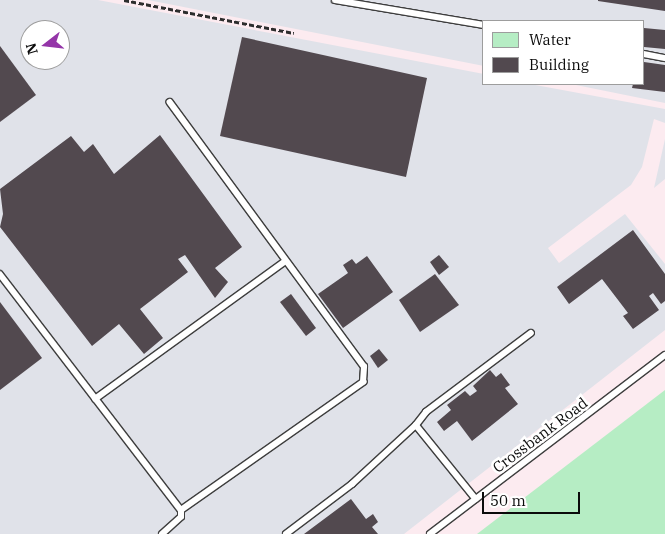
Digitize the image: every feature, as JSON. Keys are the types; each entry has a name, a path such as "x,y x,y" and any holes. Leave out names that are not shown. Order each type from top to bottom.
{"lane":[{"path":"335,0 482,25"},
{"path":"645,54 665,58"},
{"path":"170,103 284,262 364,367 363,382 181,510"},
{"path":"96,399 284,262"},
{"path":"0,274 181,510 180,517 162,534"},
{"path":"286,534 352,484 416,425 426,412 531,333"},
{"name":"Crossbank Road","path":"430,534 665,355"},
{"path":"416,425 476,499"}],"path":[{"path":"124,0 294,33"}],"shaded area":[{"path":"0,0 98,0 482,74 482,85 535,85 665,109 665,123 654,119 642,167 631,185 548,248 559,263 625,214 665,264 665,330 404,534 0,534"},
{"path":"148,0 665,0 665,103 576,85 645,85 645,20 482,20 482,66"},
{"path":"665,139 665,179 654,188"}],"water":[{"path":"665,390 665,534 477,534"}],"building":[{"path":"598,0 665,0 665,11 598,1"},
{"path":"645,28 665,30 665,49 645,47"},
{"path":"242,37 427,78 406,177 220,136"},
{"path":"0,46 36,95 0,122"},
{"path":"645,62 665,65 665,92 632,88 633,85 645,85"},
{"path":"160,135 242,247 215,268 228,282 215,298 185,255 178,259 188,272 140,309 163,338 144,354 119,324 92,346 0,227 3,214 0,189 71,136 84,152 93,144 114,174"},
{"path":"633,230 665,274 665,301 661,304 653,293 649,296 659,310 633,329 623,316 628,313 602,279 569,304 557,287"},
{"path":"439,255 449,267 439,275 430,262"},
{"path":"367,256 393,292 343,328 318,294 348,273 343,265 352,259 356,264"},
{"path":"435,274 459,305 420,332 399,300"},
{"path":"291,294 316,328 306,336 280,302"},
{"path":"0,302 42,358 0,390"},
{"path":"379,349 388,360 378,368 370,356"},
{"path":"490,370 496,377 501,373 510,385 505,388 518,404 472,441 457,421 444,431 437,422 451,410 447,405 465,391 470,396 477,391 473,386"},
{"path":"351,499 366,519 373,514 378,522 372,527 378,534 304,534"}]}
